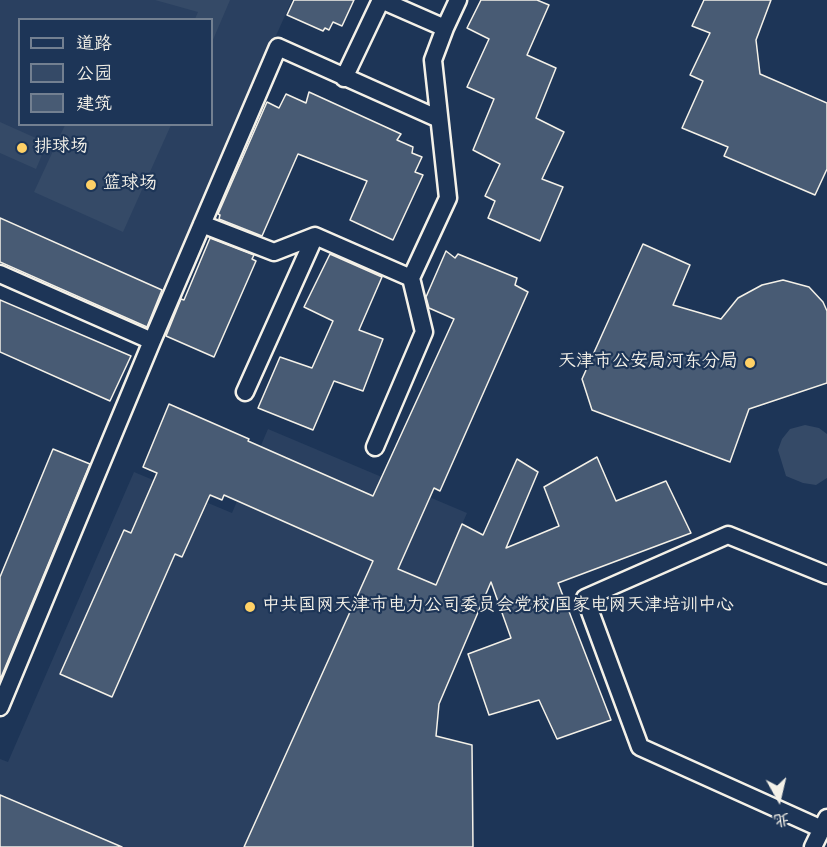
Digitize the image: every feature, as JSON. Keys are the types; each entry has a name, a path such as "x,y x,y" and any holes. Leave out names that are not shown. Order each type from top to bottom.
{"street":[{"path":"344,78 381,0 445,28"},
{"path":"375,447 424,332 411,278 448,198 433,60 458,0"},
{"path":"0,707 278,48 439,119"},
{"path":"202,224 274,252 315,236 411,278"},
{"path":"245,392 315,236"},
{"path":"0,274 153,341"},
{"path":"813,847 824,824 640,747 585,598 728,535 827,575"}],"shaded area":[{"path":"0,0 292,0 162,290 0,218"},
{"name":"中共国网天津市电力公司委员会党校/国家电网天津培训中心","path":"268,429 467,513 320,847 0,847 0,759 8,762 134,472 232,513"}],"green space":[{"path":"155,0 230,0 213,40 213,18 195,18 198,12"},
{"name":"排球场","path":"0,122 47,143 36,169 0,153"},
{"name":"篮球场","path":"65,126 171,126 123,232 34,192"},
{"path":"805,425 819,428 827,434 827,478 816,485 803,483 786,476 778,450 782,439 790,429"}],"building":[{"path":"294,0 354,0 342,26 333,22 329,30 325,28 323,31 287,15"},
{"path":"481,0 537,0 549,5 527,55 556,68 536,118 564,132 542,179 563,187 540,241 488,218 495,201 485,196 500,164 473,150 494,99 467,87 489,39 467,28"},
{"path":"704,0 771,0 756,40 760,74 827,103 827,169 815,195 724,156 728,147 682,128 703,81 690,75 710,33 692,26"},
{"path":"309,92 401,134 397,140 413,147 412,153 422,157 415,172 423,175 393,240 350,220 367,181 298,154 262,236 219,219 218,214 267,102 279,108 286,94 306,103"},
{"path":"0,218 162,290 147,327 0,262"},
{"path":"210,238 254,255 252,259 256,261 214,357 166,336"},
{"path":"643,244 690,265 673,305 721,319 738,298 762,285 783,280 809,287 823,302 827,311 827,383 749,409 730,462 592,410 582,379"},
{"path":"446,251 455,258 458,254 517,278 515,285 528,292 440,491 434,488 398,569 436,585 462,524 483,535 517,459 538,472 506,548 559,526 544,487 597,457 616,501 666,481 691,533 558,583 611,720 557,739 539,700 489,715 468,654 511,638 491,582 439,704 436,736 472,745 473,847 244,847 373,561 224,495 222,500 210,495 182,557 175,554 112,697 60,674 124,530 131,533 157,473 143,467 169,404 373,496 454,319 429,308 426,297"},
{"path":"330,254 382,277 359,330 383,339 363,391 334,381 313,430 258,408 280,357 312,368 333,321 304,307"},
{"path":"0,300 131,356 110,401 0,352"},
{"path":"53,449 90,464 0,680 0,577"},
{"path":"0,795 122,847 0,847"}],"place":[{"name":"排球场","path":"22,148"},
{"name":"篮球场","path":"91,185"},
{"name":"天津市公安局河东分局","path":"750,363"},
{"name":"中共国网天津市电力公司委员会党校/国家电网天津培训中心","path":"250,607"}]}
